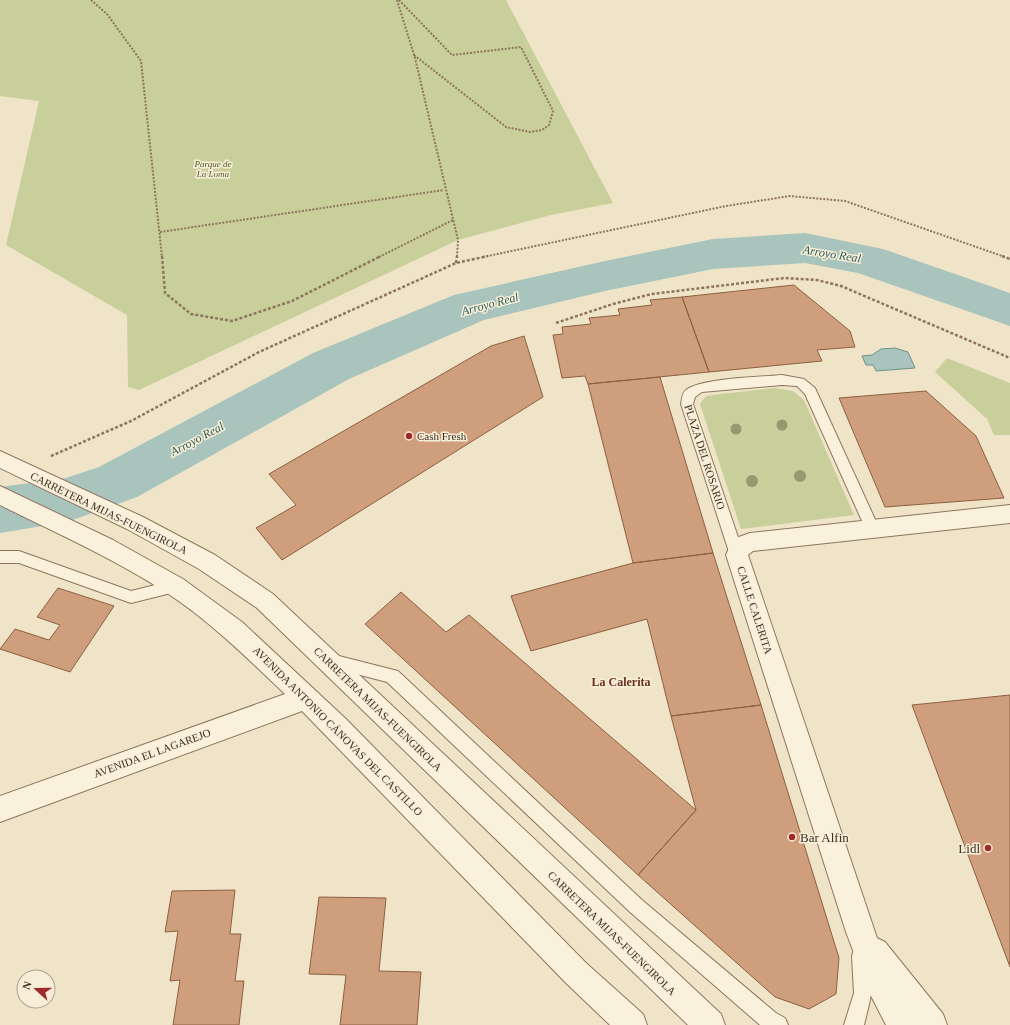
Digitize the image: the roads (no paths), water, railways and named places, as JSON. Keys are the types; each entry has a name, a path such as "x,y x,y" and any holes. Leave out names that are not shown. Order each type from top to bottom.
{"street":[{"name":"CARRETERA MIJAS-FUENGIROLA","path":"8,463 135,523 207,562 265,601 710,1025"},
{"name":"AVENIDA ANTONIO CÁNOVAS DEL CASTILLO","path":"0,495 105,546 175,586 234,629 337,727 576,973 632,1025"},
{"name":"CALLE CALERITA","path":"902,1025 878,980 860,932 737,555 741,546 750,542 1010,514"},
{"name":"AVENIDA EL LAGAREJO","path":"0,809 305,698"},
{"path":"860,932 932,1025"}],"lane":[{"name":"PLAZA DEL ROSARIO","path":"737,555 687,404 689,394 699,388 782,380 792,380 805,386 810,391 872,528"},
{"path":"0,557 19,557 131,597 175,586"},
{"path":"327,660 392,676 636,906 769,1020 778,1025"},
{"path":"854,1025 863,993 860,932"}],"water":[{"path":"895,348 908,352 915,368 876,371 873,365 866,365 862,356 872,355 881,349"}],"waterway":[{"name":"Arroyo Real","path":"0,510 67,500 118,482 331,366 471,307 605,276 713,254 805,248 867,260 1010,310"}],"place":[{"name":"Cash Fresh","path":"409,436"},
{"name":"Bar Alfin","path":"792,837"},
{"name":"Lidl","path":"988,848"}],"district":[{"name":"La Calerita","path":"621,682"}],"park label":[{"name":"Parque de La Loma","path":"213,170"}]}
